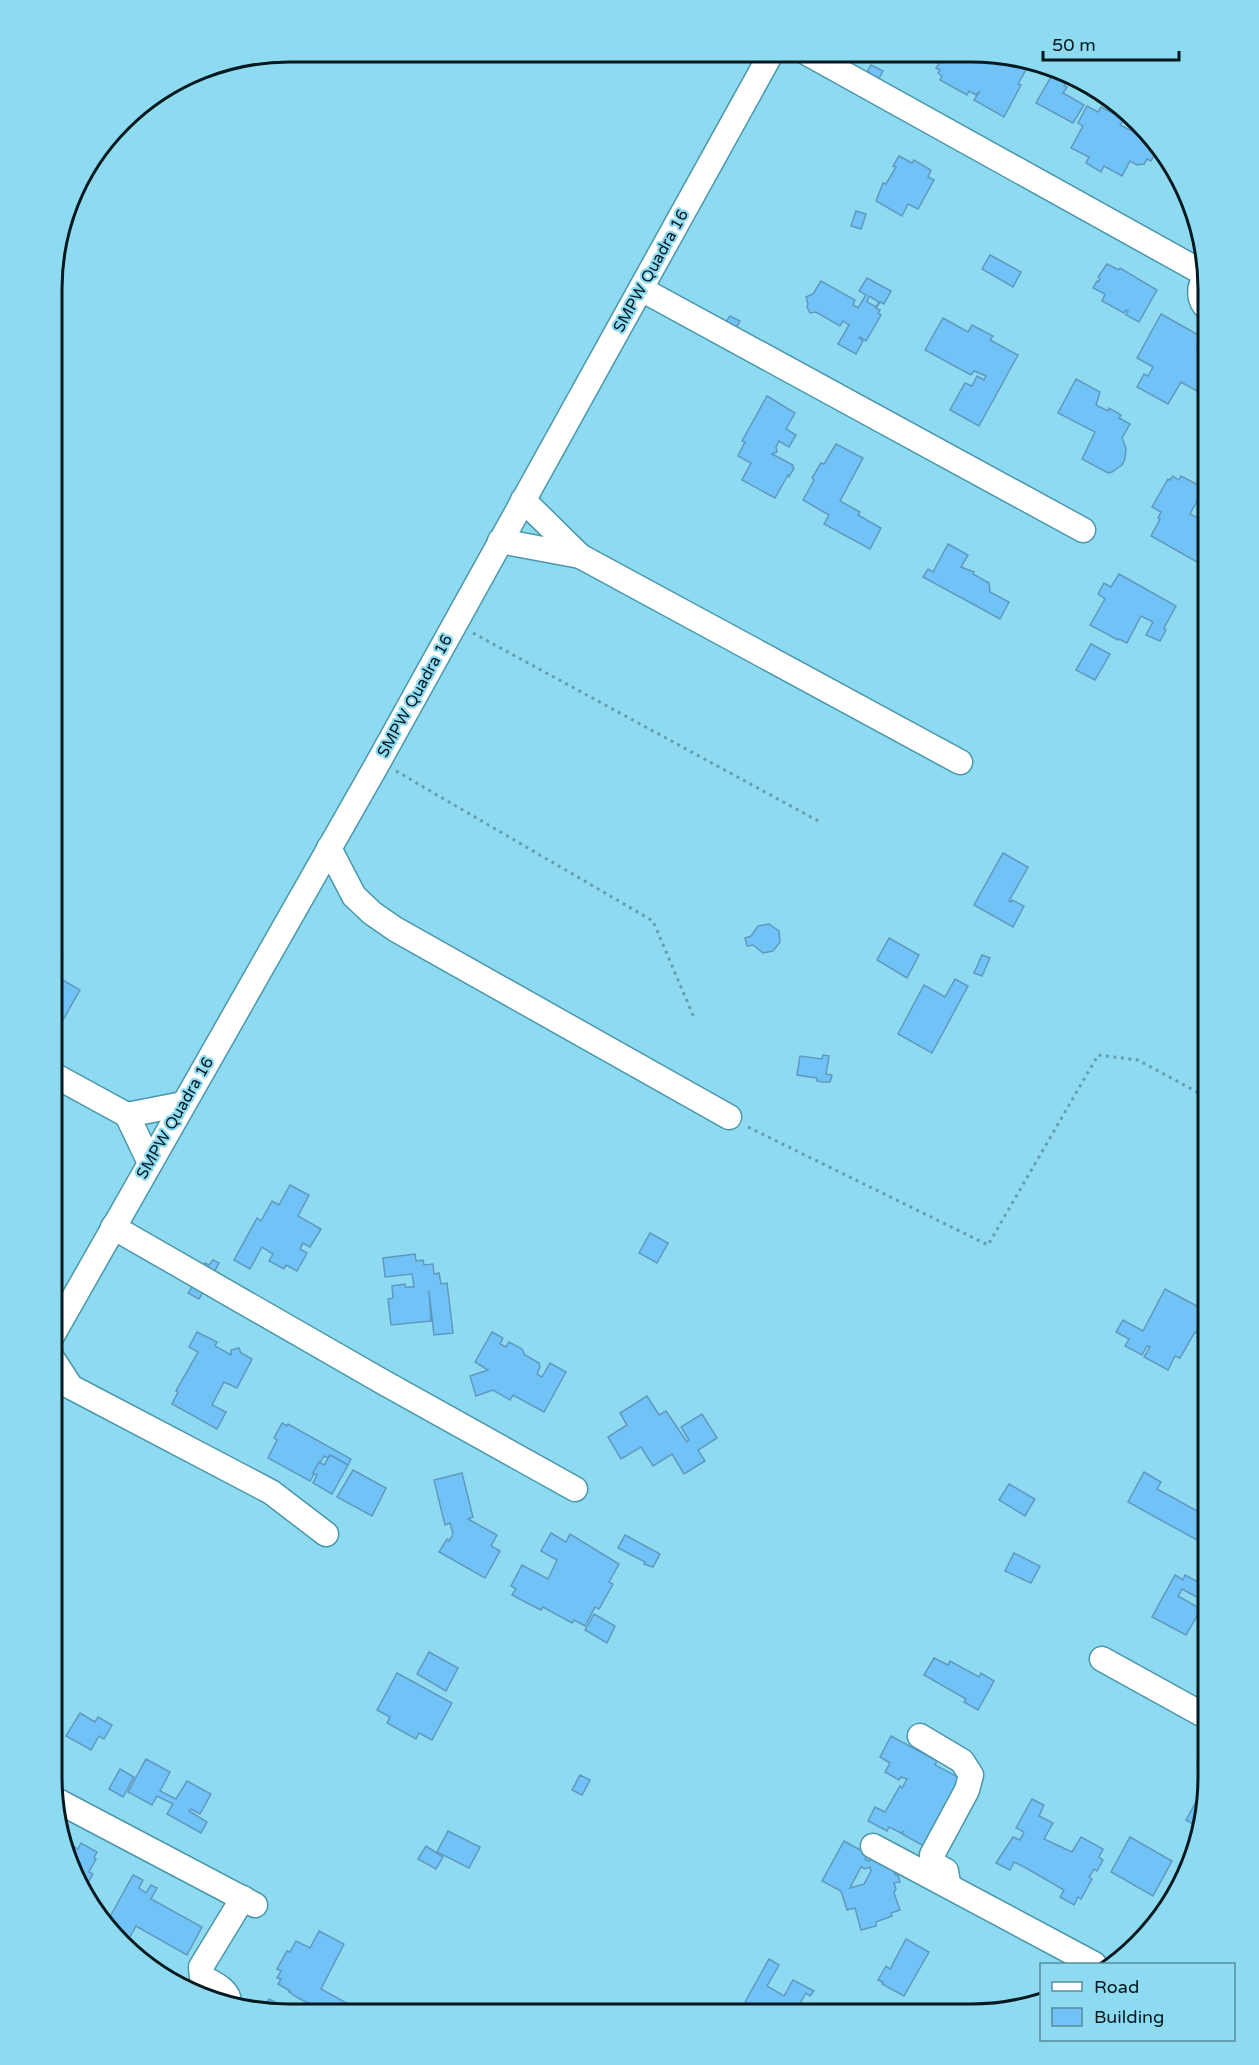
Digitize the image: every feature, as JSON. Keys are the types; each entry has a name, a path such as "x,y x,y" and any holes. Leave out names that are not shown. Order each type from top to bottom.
{"street":[{"name":"SMPW Quadra 16","path":"62,1318 379,761 766,62"},
{"path":"825,62 1197,270"},
{"path":"641,289 1083,530"},
{"path":"523,500 580,556 960,762"},
{"path":"501,541 580,556"},
{"path":"329,848 354,896 394,929 729,1117"},
{"path":"62,1080 126,1115 150,1163"},
{"path":"126,1115 183,1104"},
{"path":"113,1227 575,1489"},
{"path":"62,1389 271,1492 326,1534"},
{"path":"1101,1659 1198,1712"},
{"path":"920,1736 962,1761 971,1775 968,1790 932,1855 932,1863 946,1871 948,1885"},
{"path":"63,1804 249,1902 201,1967 202,1977 223,1990 226,1995"},
{"path":"873,1846 1090,1963"}],"path":[{"path":"455,624 822,823"},
{"path":"379,761 653,921 695,1020"},
{"path":"729,1117 988,1245 1098,1055 1138,1060 1198,1093"}],"building":[{"path":"936,62 985,62 1027,68 1018,84 1021,85 1004,117 974,100 980,91 976,95 969,91 967,95 940,80 942,76 938,73 940,70 936,68 939,64"},
{"path":"871,65 883,71 878,80 870,76 868,70"},
{"path":"1051,77 1066,83 1064,86 1067,87 1063,93 1084,105 1073,123 1036,103"},
{"path":"1087,106 1098,112 1101,107 1117,115 1123,121 1120,125 1134,132 1154,155 1151,161 1147,159 1144,164 1137,165 1130,161 1122,176 1104,166 1101,172 1086,163 1089,157 1071,148 1083,126 1078,123"},
{"path":"899,156 912,163 914,160 931,170 928,177 934,180 918,209 908,204 902,216 876,201 883,183 886,184 896,167 893,166"},
{"path":"856,211 866,214 861,229 851,226"},
{"path":"990,255 1021,272 1013,287 982,269"},
{"path":"1107,264 1119,270 1120,268 1157,290 1139,322 1126,315 1128,311 1124,313 1102,301 1105,294 1093,288"},
{"path":"867,278 891,291 884,304 880,302 876,308 880,310 878,313 881,315 866,341 859,338 863,341 856,354 838,344 849,325 843,321 840,326 816,312 810,313 806,297 813,294 821,281 855,300 853,305 858,308 866,295 859,291","holes":["869,296 879,302 876,307 867,302"]},
{"path":"1161,314 1198,335 1198,392 1181,382 1168,404 1137,387 1144,374 1148,376 1153,367 1137,358"},
{"path":"730,316 740,321 734,331 724,325"},
{"path":"943,318 968,332 972,325 993,336 990,340 1018,355 979,426 950,410 965,383 972,386 977,376 984,380 986,376 974,371 971,375 925,350"},
{"path":"1076,379 1100,392 1096,405 1108,411 1109,408 1121,415 1119,418 1130,424 1122,438 1126,448 1125,459 1122,465 1112,472 1108,473 1082,459 1095,432 1058,413"},
{"path":"767,396 795,413 786,429 796,435 789,447 779,441 776,447 777,452 772,454 793,465 794,468 775,498 742,480 751,463 738,456 745,442 742,441"},
{"path":"836,444 863,458 840,501 860,512 858,515 881,528 870,549 824,524 829,515 803,500 814,480 812,478"},
{"path":"1173,476 1179,480 1181,476 1198,485 1198,499 1190,514 1198,518 1197,562 1151,536 1161,512 1152,507 1168,479 1170,480"},
{"path":"948,544 968,555 961,567 974,572 973,574 989,583 990,592 1009,602 1000,619 923,577 928,569 933,572"},
{"path":"1119,574 1176,606 1160,641 1146,635 1153,622 1141,616 1127,643 1090,625 1105,599 1098,594 1104,583 1111,587"},
{"path":"1091,644 1110,654 1095,680 1076,670"},
{"path":"1003,853 1028,867 1009,901 1012,900 1024,906 1013,927 974,905"},
{"path":"769,924 779,931 780,942 773,951 763,953 753,945 747,946 745,938 751,936 758,926"},
{"path":"889,938 919,955 907,978 877,960"},
{"path":"982,955 990,958 982,976 974,973"},
{"path":"955,979 968,986 932,1053 898,1034 924,985 945,997"},
{"path":"62,980 80,990 62,1022"},
{"path":"823,1055 829,1056 826,1074 832,1075 830,1082 797,1075 800,1056 822,1059"},
{"path":"290,1185 309,1195 298,1216 321,1229 310,1247 303,1243 300,1249 307,1253 297,1271 286,1265 284,1269 269,1261 273,1254 262,1247 250,1269 234,1260 257,1218 261,1221 272,1201 279,1205"},
{"path":"650,1233 668,1243 657,1263 639,1253"},
{"path":"415,1254 416,1261 423,1260 424,1265 433,1264 434,1274 439,1273 441,1284 447,1283 453,1333 434,1335 429,1291 431,1321 391,1325 388,1299 393,1298 392,1286 405,1284 405,1287 414,1287 412,1274 385,1277 383,1258"},
{"path":"213,1260 219,1263 211,1278 200,1272 205,1263 209,1265"},
{"path":"194,1284 206,1287 199,1299 188,1293"},
{"path":"1165,1289 1198,1307 1198,1334 1195,1332 1180,1358 1175,1356 1168,1370 1144,1357 1150,1347 1147,1346 1142,1355 1125,1346 1129,1339 1116,1332 1123,1320 1143,1331"},
{"path":"197,1332 217,1342 215,1346 231,1355 231,1350 239,1348 241,1353 252,1359 237,1388 224,1382 212,1405 226,1412 217,1429 172,1404 178,1392 176,1391 198,1352 189,1347"},
{"path":"492,1332 503,1338 500,1344 506,1347 509,1342 539,1363 537,1374 542,1377 550,1363 566,1372 544,1412 513,1395 510,1400 493,1390 476,1396 470,1376 488,1370 475,1362"},
{"path":"647,1396 659,1415 666,1411 687,1442 689,1440 681,1427 702,1414 717,1438 698,1450 705,1461 684,1474 672,1454 653,1466 641,1447 621,1459 608,1437 627,1425 620,1413"},
{"path":"282,1423 287,1426 288,1424 351,1459 348,1465 330,1455 328,1458 324,1456 310,1481 268,1458 277,1440 274,1438"},
{"path":"330,1455 348,1465 332,1494 313,1483 317,1475 313,1473 319,1462 324,1465"},
{"path":"353,1470 386,1488 372,1516 337,1497"},
{"path":"1144,1472 1161,1482 1157,1489 1198,1512 1198,1541 1128,1502"},
{"path":"462,1473 473,1517 468,1519 497,1535 491,1546 500,1551 485,1578 439,1552 453,1534 450,1523 445,1525 434,1480"},
{"path":"1009,1484 1035,1499 1025,1516 999,1500"},
{"path":"551,1533 566,1542 570,1534 619,1564 609,1582 613,1584 599,1609 595,1607 585,1626 574,1620 572,1623 543,1607 541,1610 512,1595 516,1589 511,1586 522,1565 548,1579 557,1560 541,1551"},
{"path":"625,1535 660,1554 653,1567 618,1548"},
{"path":"1014,1553 1040,1566 1031,1583 1005,1571"},
{"path":"1175,1575 1183,1580 1185,1575 1198,1582 1198,1598 1182,1589 1178,1596 1198,1607 1198,1614 1186,1635 1152,1617"},
{"path":"594,1614 615,1626 607,1643 585,1630"},
{"path":"429,1652 458,1668 446,1691 417,1674"},
{"path":"934,1658 948,1665 950,1661 979,1677 981,1673 994,1681 978,1710 964,1702 966,1699 924,1675"},
{"path":"397,1673 452,1703 432,1740 419,1733 416,1739 387,1723 390,1717 377,1710"},
{"path":"80,1713 95,1722 98,1717 112,1725 104,1739 99,1736 91,1750 66,1736"},
{"path":"891,1736 937,1761 935,1765 965,1781 929,1849 902,1834 903,1832 889,1827 887,1831 868,1821 875,1807 885,1812 900,1786 902,1788 907,1779 901,1777 899,1780 885,1772 890,1763 880,1757"},
{"path":"146,1759 170,1772 160,1791 176,1799 187,1781 211,1794 200,1814 191,1809 189,1811 207,1822 201,1833 167,1814 173,1804 157,1796 152,1805 128,1792"},
{"path":"120,1769 134,1777 123,1797 109,1789"},
{"path":"580,1775 590,1780 582,1795 572,1790"},
{"path":"1032,1799 1044,1805 1039,1816 1053,1823 1044,1839 1072,1852 1081,1837 1103,1849 1099,1857 1103,1860 1097,1871 1094,1869 1089,1877 1092,1879 1081,1899 1078,1897 1074,1905 1060,1897 1064,1890 1026,1868 1014,1862 1010,1870 996,1863 1013,1837 1020,1840 1024,1832 1016,1828"},
{"path":"1196,1801 1192,1824 1186,1820"},
{"path":"448,1831 480,1847 469,1868 437,1852"},
{"path":"1130,1837 1172,1861 1153,1896 1111,1872"},
{"path":"844,1841 868,1854 865,1859 868,1861 880,1857 892,1861 895,1875 898,1875 900,1882 894,1883 896,1889 894,1893 900,1910 876,1922 876,1926 861,1930 855,1908 847,1910 841,1891 822,1881","holes":["861,1867 865,1869 870,1867 871,1871 864,1884 850,1888"]},
{"path":"81,1843 97,1852 89,1872 93,1874 88,1883 73,1846 78,1849"},
{"path":"426,1846 443,1857 436,1869 418,1859"},
{"path":"133,1875 143,1880 139,1888 146,1893 151,1885 157,1888 151,1899 202,1927 187,1955 136,1926 129,1938 110,1917"},
{"path":"319,1931 344,1944 321,1989 348,2004 310,2004 278,1984 281,1979 277,1978 281,1971 277,1969 287,1951 290,1952 296,1941 310,1948"},
{"path":"906,1939 929,1952 904,1996 878,1980 886,1966 890,1969"},
{"path":"769,1959 779,1965 767,1986 784,1996 793,1980 814,1991 810,1996 806,1993 800,2004 744,2004"}]}
